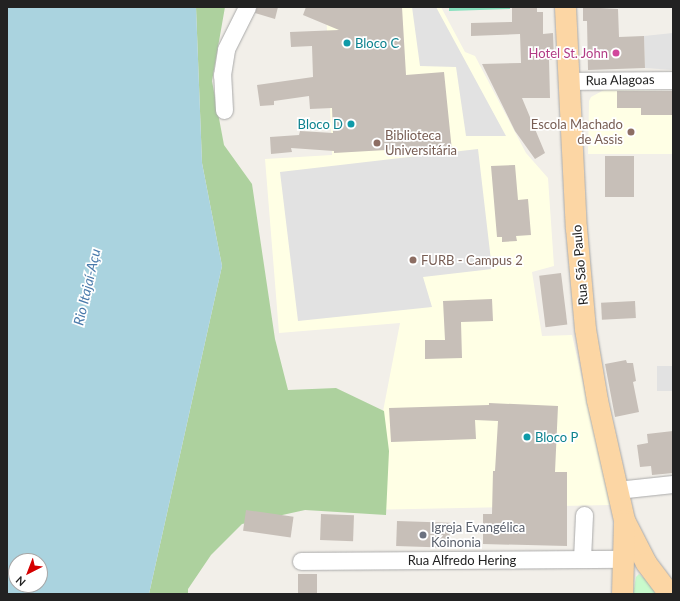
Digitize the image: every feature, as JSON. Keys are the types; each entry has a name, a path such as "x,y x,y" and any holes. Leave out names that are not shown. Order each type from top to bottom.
{"main road":[{"name":"Rua São Paulo","path":"565,7 567,81 585,329 597,400 624,520"},
{"path":"622,594 624,520"},
{"path":"624,520 646,563 669,594"}],"street":[{"path":"224,110 222,74 235,62 244,14"},
{"name":"Rua Alagoas","path":"567,81 673,80"},
{"path":"617,490 673,484"},
{"path":"582,559 584,516"},
{"name":"Rua Alfredo Hering","path":"301,561 622,559"}],"shaded area":[{"name":"FURB - Campus 2","path":"326,7 441,7 465,52 475,56 526,153 548,178 554,266 532,272 542,336 572,335 611,505 364,510 400,323 279,333 265,159 332,155"},
{"path":"412,7 436,7 506,136 466,136 456,67 420,66"},
{"path":"673,33 673,70 645,68 644,36"},
{"name":"Escola Machado de Assis","path":"604,90 673,91 673,154 588,154 589,101 591,97"},
{"path":"478,149 492,269 423,277 432,307 298,321 280,172"},
{"path":"657,366 673,366 673,391 657,391"}],"green space":[{"path":"196,7 225,7 212,81 224,145 252,184 275,339 288,390 336,388 384,411 389,451 386,515 305,510 242,524 211,555 188,589 188,594 149,594 222,266 202,163"},
{"path":"449,7 510,7 510,9 449,11"},
{"path":"639,574 646,580 656,594 633,594 636,577"}],"water":[{"name":"Rio Itajaí-Açu","path":"7,7 196,7 202,163 222,266 149,594 7,594"}],"building":[{"path":"257,7 278,7 275,19 255,13"},
{"path":"306,7 402,7 406,75 444,72 452,151 422,154 421,148 334,153 334,151 291,148 292,152 271,154 270,137 299,135 300,131 333,133 332,108 310,109 309,96 274,101 274,105 260,106 257,85 313,77 312,46 291,47 290,32 339,30 303,15"},
{"path":"512,7 537,7 537,12 543,12 543,34 553,33 554,59 549,60 550,98 522,98 545,153 535,159 515,131 482,64 521,63 520,34 471,36 471,23 512,22"},
{"name":"Hotel St. John","path":"583,7 618,9 619,37 644,36 645,68 588,70 587,21 583,21"},
{"path":"617,91 673,91 673,115 641,115 641,108 617,108"},
{"path":"605,156 634,156 634,197 605,197"},
{"path":"515,165 518,200 528,199 531,235 516,236 517,241 502,242 502,237 497,237 491,166"},
{"path":"561,273 567,325 546,327 539,276"},
{"path":"492,299 493,321 461,322 462,358 425,359 425,340 445,340 443,301"},
{"path":"635,301 636,318 602,320 601,303"},
{"path":"626,360 627,363 633,363 636,381 633,382 639,412 615,417 605,364"},
{"path":"489,403 558,406 555,472 567,472 567,546 483,544 483,514 492,514 493,471 495,471 498,421 475,420 476,439 391,442 389,408 489,405"},
{"path":"673,431 673,473 652,475 651,466 640,467 637,445 648,443 647,434"},
{"path":"246,510 294,517 291,537 243,531"},
{"path":"321,514 354,515 353,541 320,540"},
{"name":"Igreja Evangélica Koinonia","path":"397,521 450,523 449,548 396,546"},
{"path":"298,574 317,574 317,594 298,594"}],"place":[{"name":"Bloco C","path":"347,43"},
{"name":"Hotel St. John","path":"616,53"},
{"name":"Bloco D","path":"351,124"},
{"name":"Escola Machado de Assis","path":"631,132"},
{"name":"Biblioteca Universitária","path":"377,143"},
{"name":"FURB - Campus 2","path":"413,260"},
{"name":"Bloco P","path":"527,437"},
{"name":"Igreja Evangélica Koinonia","path":"423,535"}]}
